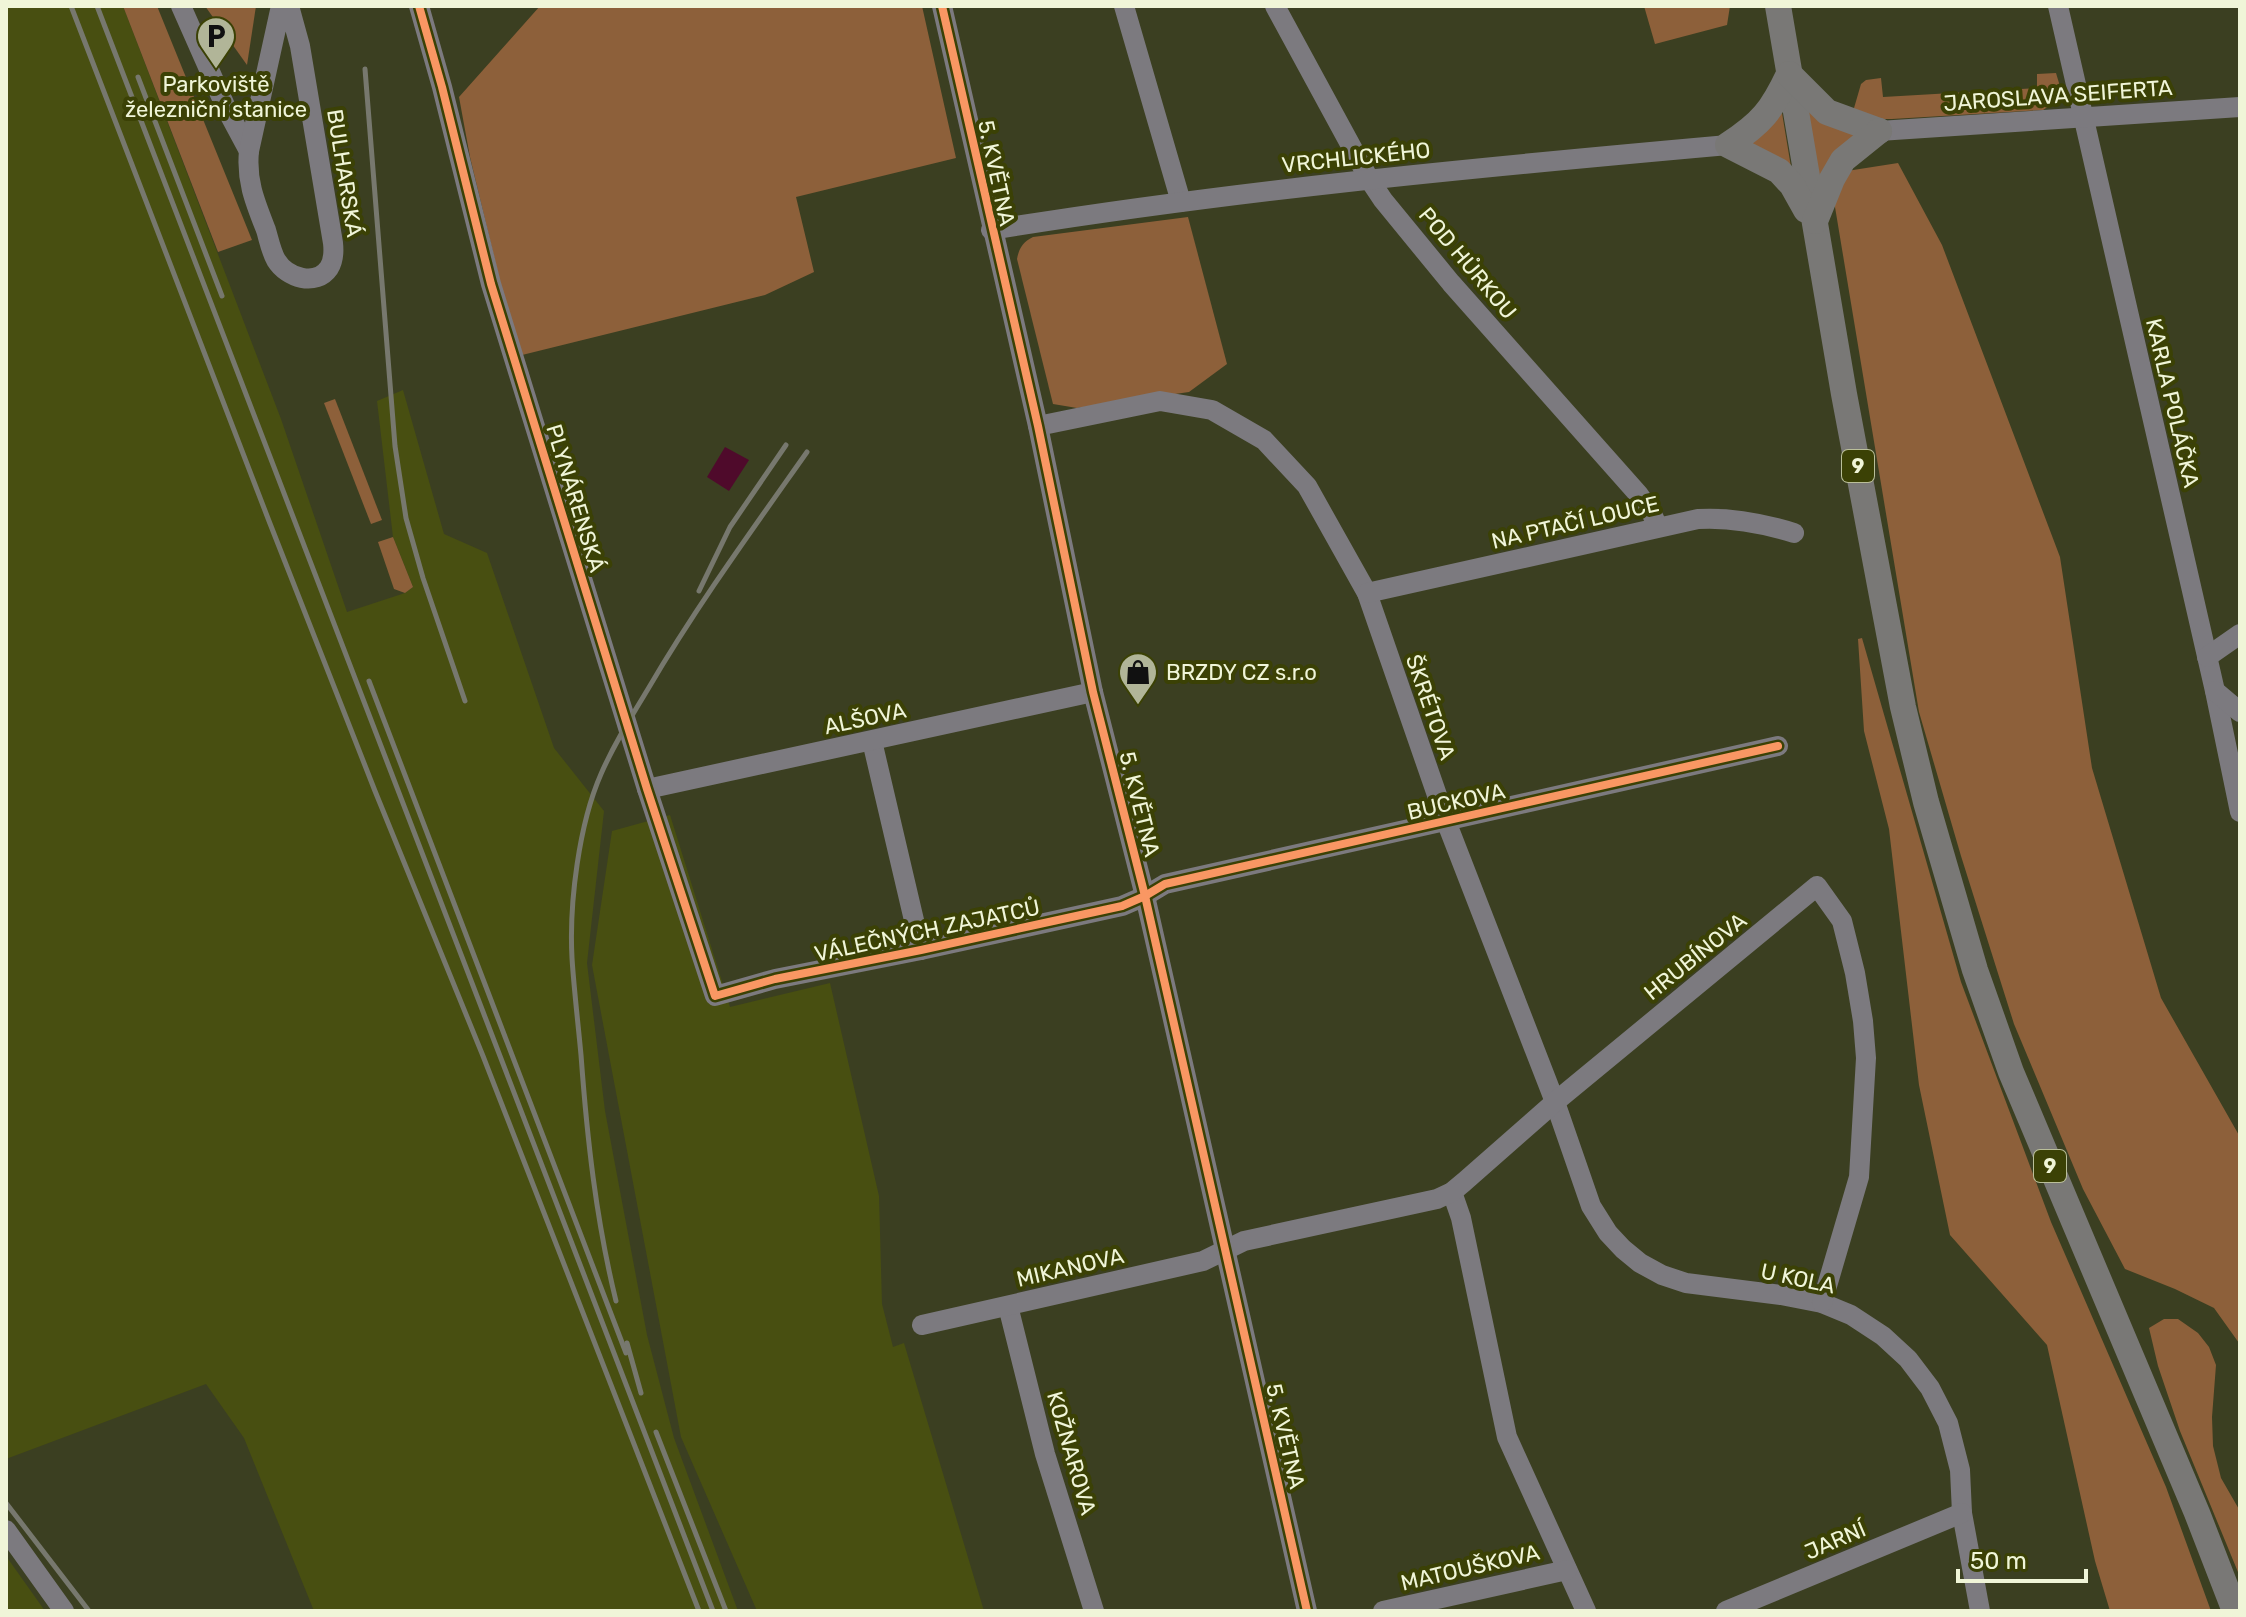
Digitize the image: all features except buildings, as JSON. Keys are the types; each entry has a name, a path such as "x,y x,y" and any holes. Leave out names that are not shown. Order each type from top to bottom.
{"main road":[{"name":"9","path":"1778,6 1814,224 1903,707 1926,802 1975,970 2011,1072 2197,1513 2235,1611"},
{"path":"1728,145 1750,131 1775,104 1789,74 1827,112 1879,131"},
{"path":"1814,224 1834,173 1843,160 1879,131"},
{"path":"1728,145 1779,171 1792,185 1814,224"}],"street":[{"name":"BULHARSKÁ","path":"181,6 227,110 249,151"},
{"name":"BULHARSKÁ","path":"281,6 247,171 276,260 293,276 306,279 320,276 329,269 334,258 300,46 289,6"},
{"name":"PLYNÁRENSKÁ","path":"419,6 491,284 647,789 715,996"},
{"name":"5. KVĚTNA","path":"942,6 1038,426 1093,692 1145,896 1307,1611"},
{"path":"1124,6 1181,202"},
{"name":"POD HŮRKOU","path":"1275,6 1383,200 1451,283 1639,495 1658,527"},
{"name":"KARLA POLÁČKA","path":"2058,6 2240,812"},
{"name":"JAROSLAVA SEIFERTA","path":"1879,131 2240,107"},
{"name":"VRCHLICKÉHO","path":"991,230 1369,179 1728,145"},
{"name":"ŠKRÉTOVA","path":"1038,426 1160,401 1212,410 1264,440 1307,486 1367,593 1446,821 1555,1102 1591,1206 1608,1233 1640,1263"},
{"name":"NA PTAČÍ LOUCE","path":"1367,593 1698,519 1728,518 1794,533"},
{"path":"2207,657 2240,634"},
{"path":"2215,691 2240,712"},
{"name":"ALŠOVA","path":"647,789 1093,692"},
{"path":"872,741 921,950"},
{"name":"BUCKOVA","path":"1145,896 1165,884 1778,746"},
{"name":"HRUBÍNOVA","path":"1226,1249 1244,1241 1437,1199 1452,1192 1555,1102 1817,886 1842,921 1855,973 1866,1058 1859,1177 1822,1303"},
{"name":"VÁLEČNÝCH ZAJATCŮ","path":"715,996 775,979 1122,906 1145,896"},
{"path":"1452,1192 1461,1218 1507,1437 1586,1611"},
{"name":"MIKANOVA","path":"922,1325 1203,1261 1226,1249"},
{"name":"U KOLA","path":"1640,1263 1686,1283 1822,1303 1851,1315 1883,1336 1908,1359 1930,1388 1948,1423 1960,1470 1962,1513 1980,1611"},
{"name":"KOŽNAROVA","path":"1008,1306 1045,1454 1094,1611"},
{"name":"JARNÍ","path":"1726,1611 1774,1602 1962,1513"},
{"path":"6,1530 64,1611"},
{"name":"MATOUŠKOVA","path":"1383,1611 1567,1570"}],"shaded area":[{"path":"6,6 123,6 281,419 347,612 405,593 413,587 393,537 377,401 403,390 444,534 487,553 554,748 604,811 587,963 605,1111 647,1335 674,1438 738,1611 314,1611 244,1438 206,1384 6,1459"},
{"path":"123,6 157,6 252,240 218,252"},
{"path":"205,6 256,6 247,65"},
{"path":"540,6 922,6 956,158 796,197 814,272 765,295 518,356 470,157 459,97"},
{"path":"1644,6 1730,6 1727,25 1655,44"},
{"path":"2056,73 2062,93 2043,110 1892,119 1852,115 1861,84 1866,80 1881,78 1883,97 2037,88 2037,74"},
{"path":"1808,111 1865,131 1820,180"},
{"path":"1782,113 1791,167 1749,146"},
{"path":"1898,163 1942,245 2060,557 2092,768 2161,998 2240,1137 2240,1367 2239,1343 2214,1308 2125,1269 2083,1189 2014,1024 1919,712 1835,207 1834,173"},
{"path":"1188,217 1227,364 1189,392 1077,408 1053,404 1017,259 1022,246 1033,237"},
{"path":"335,399 382,520 371,524 324,403"},
{"path":"725,447 749,460 729,491 707,477"},
{"path":"393,537 413,587 405,593 394,589 378,542"},
{"path":"1862,638 1961,982 2051,1222 2166,1487 2211,1611 2110,1611 2095,1561 2047,1345 1950,1235 1919,1085 1889,829 1864,731 1858,639"},
{"path":"670,815 730,1007 830,983 879,1196 882,1304 893,1347 904,1343 984,1611 757,1611 681,1437 592,965 612,831"},
{"path":"2164,1319 2178,1319 2198,1333 2209,1347 2216,1365 2213,1446 2221,1478 2240,1511 2240,1577 2180,1431 2158,1366 2149,1328"},
{"path":"6,1556 45,1611 6,1611"}],"railway":[{"path":"71,6 269,521 483,1056 699,1611"},
{"path":"97,6 713,1611"},
{"path":"365,69 395,446 406,518 465,701"},
{"path":"138,77 222,296"},
{"path":"699,591 730,527 786,445"},
{"path":"616,1301 593,1178 573,970 572,913 581,840 593,794 629,720 705,599 807,452"},
{"path":"369,681 626,1353"},
{"path":"627,1343 641,1393"},
{"path":"656,1432 726,1611"},
{"path":"6,1503 89,1611"}],"cycle path":[{"path":"419,6 491,284 647,789 715,996 775,979 1122,906 1165,884 1778,746"},
{"path":"942,6 1038,426 1093,692 1145,896 1307,1611"}],"place":[{"name":"Parkoviště železniční stanice","path":"216,70"},
{"name":"BRZDY CZ s.r.o","path":"1138,706"}]}
